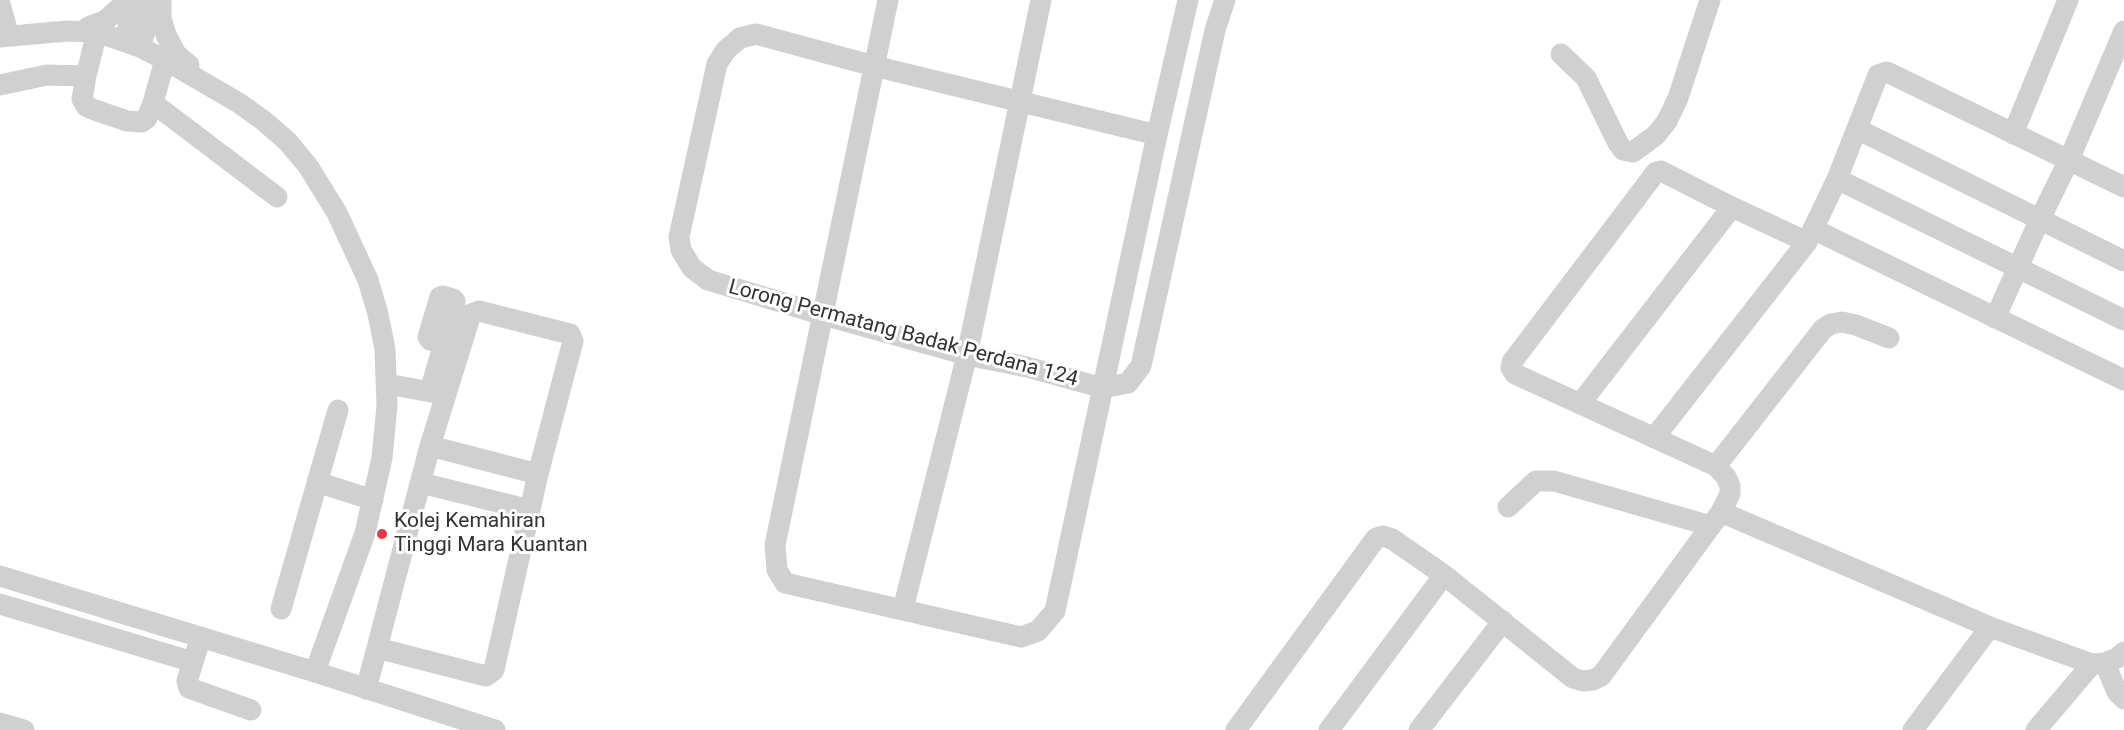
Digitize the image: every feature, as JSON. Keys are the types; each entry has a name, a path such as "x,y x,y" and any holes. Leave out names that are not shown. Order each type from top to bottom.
{"street":[{"path":"128,0 105,21 88,27 91,32 82,99 86,106 121,119 142,122 147,118 153,103 165,60"},
{"path":"132,44 136,0"},
{"path":"132,44 155,0"},
{"path":"161,0 161,18 172,48 194,68 200,79"},
{"path":"888,0 775,545 777,570 785,584 1021,637 1038,631 1055,611 1188,0"},
{"path":"903,609 967,355 1041,0"},
{"path":"1103,388 1128,383 1142,366 1215,30 1225,0"},
{"path":"1561,54 1586,78 1623,150 1633,152 1656,135 1667,121 1678,98 1710,0"},
{"path":"2013,134 2068,0"},
{"path":"0,3 5,36 91,32 132,44 200,79 248,109 288,142 308,166 337,213 357,252 378,314 385,349 387,384 385,434 365,533 315,672"},
{"path":"1995,318 2068,162 2124,31"},
{"name":"Lorong Permatang Badak Perdana 124","path":"874,66 756,34 740,38 726,50 717,64 679,237 681,250 692,268 708,280 823,315 967,355 1027,367 1103,388"},
{"path":"874,66 1157,135"},
{"path":"1654,438 1810,235 1837,178 1878,75 1887,72 2124,188"},
{"path":"0,85 47,75 86,76"},
{"path":"153,103 276,197"},
{"path":"1857,129 2124,261"},
{"path":"1236,730 1377,538 1383,536 1392,539 1444,575 1573,678 1583,681 1601,676 1716,519 1730,494 1730,486 1726,477 1716,466 1515,374 1511,368 1512,362 1656,172 1661,171 1732,207 1810,235 1995,318 2124,380"},
{"path":"1837,178 2124,320"},
{"path":"1580,405 1732,207"},
{"path":"377,648 486,675 494,670 538,474 573,340 570,334 474,312 471,314 438,393"},
{"path":"1716,466 1823,329 1842,321 1889,338"},
{"path":"366,689 430,446 444,343"},
{"path":"387,384 438,393"},
{"path":"281,609 338,410"},
{"path":"430,446 538,474"},
{"path":"1508,507 1536,481 1554,481 1716,519 1990,627 2098,664 2124,699"},
{"path":"317,482 373,500"},
{"path":"421,483 530,510"},
{"path":"1329,730 1444,575"},
{"path":"0,576 315,672 495,730"},
{"path":"0,604 193,662"},
{"path":"1419,730 1503,621"},
{"path":"1913,730 1990,627"},
{"path":"201,637 187,681 189,688 251,710"},
{"path":"2036,730 2098,664 2124,652"},
{"path":"0,723 24,730"}],"place":[{"name":"Kolej Kemahiran Tinggi Mara Kuantan","path":"382,534"}]}
